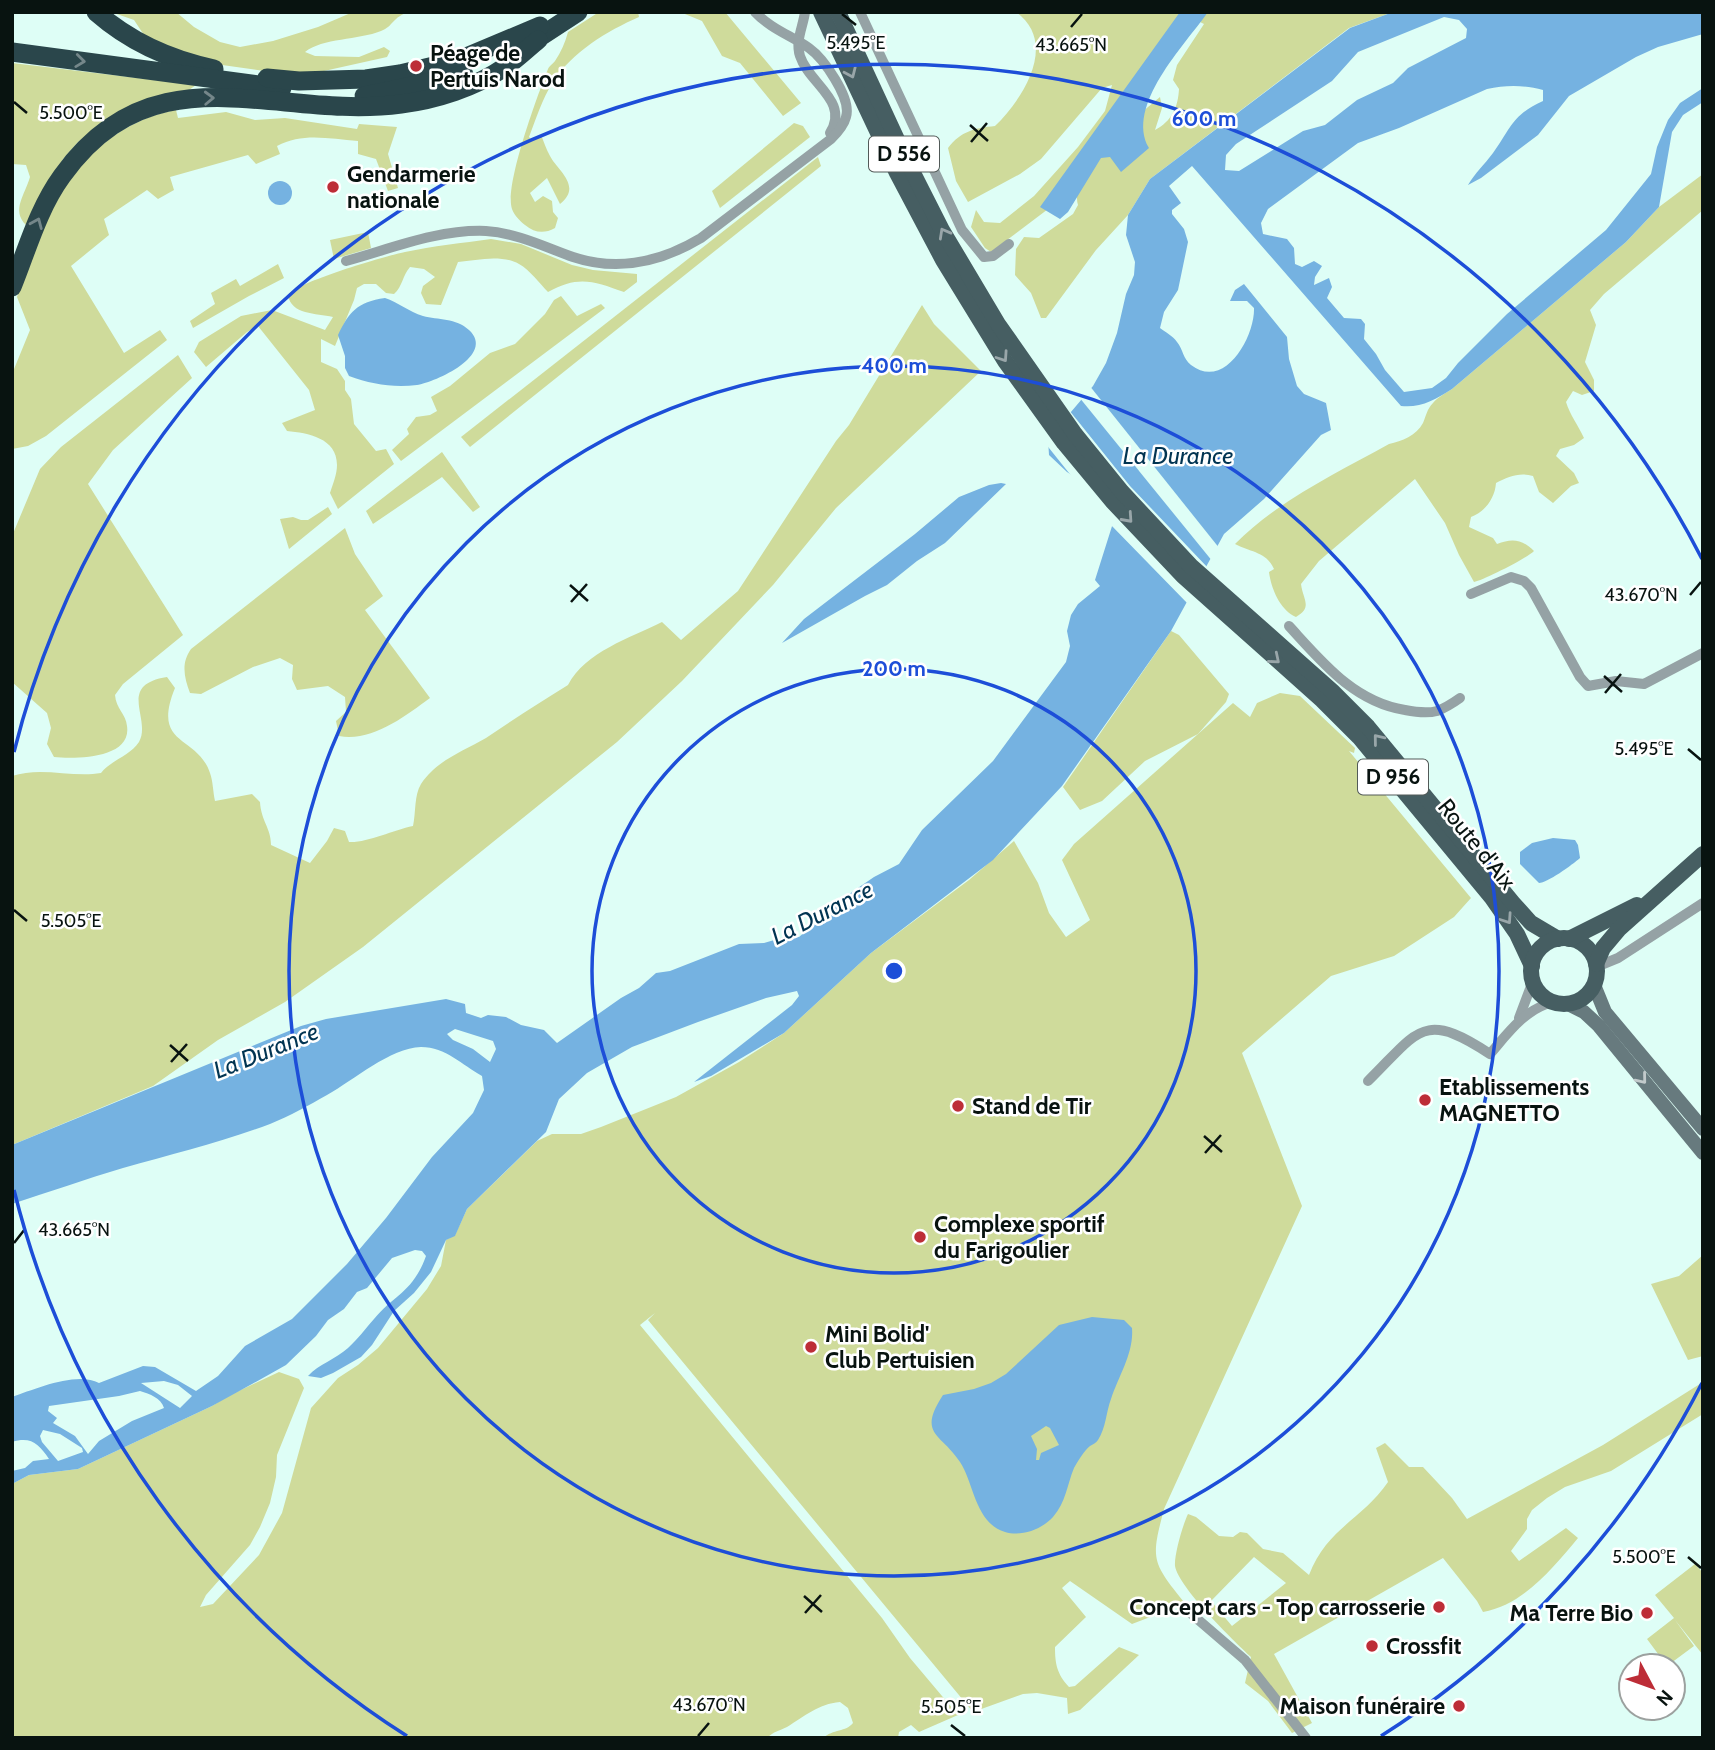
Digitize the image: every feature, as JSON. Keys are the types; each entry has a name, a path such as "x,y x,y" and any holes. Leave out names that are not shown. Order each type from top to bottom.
{"highway":[{"path":"96,12 119,30 159,51 199,66 275,79 332,79 429,56 505,49 564,12"},
{"path":"12,287 44,206 61,178 97,137 127,118 171,102 202,97 246,97 350,106 409,103 456,90 490,76 578,12"},
{"path":"12,52 283,88 333,90 364,88 538,40"}],"main road":[{"name":"D 556","path":"821,12 911,201 972,295 1030,371 1089,463"},
{"name":"D 556","path":"838,12 972,295"},
{"name":"D 956","path":"1089,463 1171,545 1228,609"},
{"name":"Route d'Aix","path":"1228,609 1353,710 1531,923 1563,939"},
{"name":"Route d'Aix","path":"1228,609 1359,737 1492,898 1517,934 1532,974"},
{"path":"1703,854 1619,929 1604,948 1596,965 1594,985 1605,1012 1703,1129"},
{"path":"1658,895 1543,946 1538,952 1532,974 1540,994 1584,1012 1599,1026 1703,1153"},
{"path":"1563,939 1583,945 1589,950 1596,965"},
{"path":"1560,1003 1584,998 1594,985"}],"street":[{"path":"346,261 438,236 486,231 524,239 576,258 621,264 653,261 701,238 837,132 846,117 847,108 842,94 818,56 798,41 769,26 755,12"},
{"path":"805,12 798,41 800,56 807,70 831,101 836,118 828,136 811,153"},
{"path":"860,12 962,230 984,257 993,256 1009,244"},
{"path":"1471,594 1511,577 1524,581 1531,588 1580,677 1588,685 1616,681 1644,684 1703,653"},
{"path":"1289,626 1335,676 1369,698 1399,709 1422,713 1438,711 1460,698"},
{"path":"1596,965 1618,958 1703,903"},
{"path":"1516,1024 1532,974"},
{"path":"1368,1081 1411,1038 1423,1031 1431,1028 1446,1030 1490,1054 1516,1024 1537,1007 1560,1003"},
{"path":"1188,1611 1251,1666 1306,1738"}],"green space":[{"path":"111,12 176,12 194,27 220,42 240,47 273,41 318,27 353,12 409,12 399,16 381,31 321,44 305,52 315,56 359,57 384,47 390,51 387,57 315,73 278,73 215,64 179,52 144,35 134,20"},
{"path":"599,12 638,12 639,17 580,52 561,71 546,95 529,137 532,140 541,135 550,156 566,178 569,191 560,204 547,178 530,193 535,202 543,196 552,201 553,212 558,218 555,228 536,231 521,222 512,209 513,181 523,140 548,69 559,54 568,32"},
{"path":"680,12 725,12 801,103 783,116 740,63 722,56 702,21"},
{"path":"1016,12 1393,12 1349,28 1150,179 1128,215 1096,250 1046,318 1041,318 1031,293 1015,275 1016,249 1024,237 1039,238 1073,214 1078,205 1078,192 1094,162 1122,131 1160,97 1162,108 1155,130 1170,118 1179,89 1173,80 1177,65 1204,24 1200,22 1060,200 991,252 985,248 971,227 976,210 984,222 1000,223 1034,196 1078,147 1105,111 1112,85 1102,88 1041,159 1020,174 968,202 956,181 948,148 969,131 995,126 1006,115 1025,86 1036,55 1035,39 1029,25"},
{"path":"12,63 196,85 104,122 78,142 63,159 26,225 19,208 30,177 26,165 12,164"},
{"path":"176,110 178,118 226,112 255,120 285,118 357,129 359,124 397,127 388,154 398,188 388,191 376,159 358,154 358,141 297,139 277,146 280,154 256,164 248,155 170,177 174,190 158,199 147,190 104,219 109,235 71,266 124,353 160,330 167,340 46,436 28,446 12,449 12,374 30,330 17,297 52,205 79,168 113,137 153,116"},
{"path":"794,123 803,126 810,137 720,208 712,191"},
{"path":"818,157 821,166 470,447 461,437"},
{"path":"1703,174 1703,210 1604,294 1590,310 1596,325 1585,362 1594,380 1594,391 1582,395 1573,391 1566,402 1584,438 1574,445 1560,449 1556,456 1574,473 1579,483 1571,486 1553,503 1539,492 1533,476 1509,477 1496,483 1488,504 1481,512 1471,517 1469,527 1493,538 1497,544 1517,541 1534,551 1474,582 1445,523 1415,479 1319,561 1301,584 1306,603 1304,610 1296,617 1290,614 1277,598 1272,585 1269,572 1274,569 1271,563 1263,556 1235,544 1270,514 1308,489 1389,444 1413,435 1435,401 1626,242 1659,207"},
{"path":"368,232 371,248 334,259 330,240"},
{"path":"491,239 521,244 572,265 637,274 637,282 624,292 604,285 577,282 548,292 519,264 505,259 489,258 458,262 441,305 426,304 421,293 423,286 435,277 424,269 410,267 394,294 386,293 376,284 364,284 357,288 335,346 321,339 321,362 337,369 345,381 345,390 351,399 354,424 376,451 386,449 394,464 338,509 330,493 337,465 332,449 320,439 287,431 282,423 315,410 309,390 258,326 206,367 194,352 199,342 241,316 272,310 325,330 333,317 299,310 290,302 288,295 307,283 405,252"},
{"path":"278,264 284,278 193,328 190,321 215,304 211,293 236,279 240,286"},
{"path":"561,296 577,316 601,304 605,308 401,461 392,450 409,434 407,429 416,417 437,411 431,397 450,386 490,353 515,344 545,314 554,300"},
{"path":"922,305 934,324 981,371 836,508 773,585 682,681 617,742 363,947 285,1002 218,1040 153,1086 12,1145 12,776 34,772 101,773 139,742 142,723 139,695 143,687 167,677 175,688 169,707 172,731 204,761 211,776 215,801 252,794 260,802 271,845 310,863 334,828 345,831 349,842 413,826 419,788 427,776 442,763 568,685 585,663 609,647 662,622 681,640 738,591 849,425"},
{"path":"178,355 192,378 113,450 88,484 183,635 123,684 115,695 127,726 126,737 121,745 100,755 54,757 47,744 51,728 47,713 12,682 12,536 40,469 61,447"},
{"path":"442,452 480,507 473,512 442,477 373,524 366,511"},
{"path":"328,507 332,514 289,549 280,519 293,517 308,520"},
{"path":"345,528 355,554 383,596 365,610 430,698 375,732 351,737 339,736 336,721 346,712 345,697 328,686 297,690 292,679 293,665 280,658 253,667 201,694 190,693 184,670 191,649"},
{"path":"1171,631 1179,635 1229,694 1226,702 1198,734 1145,761 1102,801 1080,810 1063,787"},
{"name":"Complexe sportif du Farigoulier","path":"1280,693 1300,696 1355,748 1354,753 1349,751 1471,898 1454,917 1394,956 1331,976 1242,1053 1302,1206 1164,1509 1157,1539 1157,1559 1165,1577 1184,1602 1132,1624 1070,1581 1062,1588 1086,1617 1055,1647 1058,1668 1069,1687 1075,1686 1119,1647 1139,1655 1080,1710 1068,1714 1067,1698 1037,1693 1023,1694 973,1712 648,1320 655,1313 640,1325 882,1618 910,1658 958,1715 919,1732 911,1725 899,1732 898,1738 823,1738 853,1723 848,1708 840,1702 818,1708 767,1738 12,1738 12,1484 29,1475 78,1469 279,1372 299,1379 304,1388 277,1455 276,1477 270,1503 250,1545 206,1595 200,1607 213,1604 259,1555 282,1513 311,1408 338,1378 378,1348 427,1289 441,1266 446,1240 455,1235 467,1209 537,1141 552,1134 581,1134 601,1127 676,1097 739,1062 784,1033 871,953 969,880 1014,841 1038,883 1049,913 1066,937 1090,920 1062,860 1074,844 1233,703 1250,717 1257,703"},
{"path":"1703,1255 1703,1356 1688,1360 1651,1284 1679,1276"},
{"path":"1703,1382 1703,1414 1611,1471 1565,1487 1532,1510 1527,1519 1527,1529 1511,1551 1519,1561 1566,1528 1578,1538 1536,1584 1511,1602 1483,1612 1443,1558 1274,1654 1312,1723 1292,1733 1268,1701 1245,1683 1251,1657 1196,1600 1175,1566 1179,1540 1188,1514 1196,1517 1219,1536 1233,1537 1240,1532 1247,1533 1263,1549 1283,1553 1309,1575 1325,1546 1368,1506 1388,1482 1376,1448 1385,1443 1409,1467 1423,1467 1452,1498 1467,1519 1603,1445","holes":["1254,1557 1286,1583 1232,1626 1211,1601"]},
{"path":"1695,1564 1703,1573 1703,1655 1675,1620 1694,1646 1686,1652 1657,1652 1647,1639 1674,1618 1655,1595"}],"water":[{"path":"1180,12 1208,12 1172,59 1151,95 1145,114 1144,131 1149,148 1121,172 1110,157 1101,158 1068,212 1060,219 1040,207"},
{"name":"La Durance","path":"1393,12 1703,12 1703,34 1658,47 1636,57 1569,96 1538,135 1468,185 1518,117 1543,101 1543,90 1515,86 1487,89 1358,143 1268,209 1261,223 1263,234 1287,239 1294,248 1295,264 1302,267 1314,261 1322,266 1315,277 1314,285 1329,278 1332,287 1327,298 1344,318 1361,319 1365,324 1364,339 1404,392 1432,388 1446,378 1507,314 1606,230 1651,174 1657,147 1668,120 1680,103 1703,88 1703,102 1683,115 1672,132 1659,207 1626,242 1452,389 1434,400 1415,406 1401,406 1192,166 1169,186 1181,203 1172,210 1172,214 1184,229 1188,242 1178,290 1164,312 1160,328 1175,340 1191,365 1204,371 1215,371 1226,366 1236,357 1253,320 1254,308 1247,301 1230,301 1235,290 1244,284 1287,337 1289,359 1297,386 1304,394 1326,403 1331,430 1321,435 1264,499 1224,534 1171,631 1062,786 993,860 871,953 784,1033 711,1076 694,1082 792,1005 799,996 797,991 766,998 632,1047 587,1073 559,1099 546,1132 467,1209 455,1236 446,1240 431,1272 414,1293 394,1311 361,1357 321,1378 308,1376 348,1348 409,1285 426,1256 422,1251 415,1250 392,1258 367,1288 357,1292 344,1309 328,1320 316,1336 286,1365 212,1406 78,1469 29,1475 12,1484 12,1471 25,1468 33,1461 49,1459 34,1443 24,1440 12,1442 12,1397 68,1380 90,1380 99,1383 143,1366 155,1367 196,1391 218,1376 245,1346 292,1319 347,1264 432,1157 473,1113 484,1090 482,1076 446,1053 421,1047 409,1049 372,1066 327,1095 270,1124 12,1204 12,1145 301,1026 326,1019 446,999 465,1004 466,1013 481,1018 488,1015 506,1017 521,1025 544,1030 557,1043 639,988 656,973 670,971 739,944 764,943 788,936 799,937 852,892 899,864 922,830 993,761 1066,662 1070,646 1067,631 1071,615 1078,604 1100,586 1095,580 1113,523 1087,485 1067,472 1049,455 1048,439 1093,386 1106,363 1117,333 1126,294 1134,275 1135,262 1126,235 1128,215 1150,179 1350,28","holes":["1444,17 1459,20 1467,29 1466,38 1408,68 1393,83 1357,100 1325,125 1303,131 1239,171 1225,170 1226,155 1236,144 1332,81 1358,52","455,1029 493,1041 496,1049 490,1062 447,1034","164,1381 178,1385 192,1396 180,1408 141,1383","140,1391 158,1399 164,1408 132,1421 99,1441 88,1454 75,1436 53,1423 57,1418 48,1411 49,1406","43,1430 60,1434 82,1448 83,1452 58,1461 40,1436"]},
{"path":"280,181 289,184 292,193 289,202 280,205 271,202 268,193 271,184"},
{"path":"385,298 418,314 464,326 475,339 475,349 469,358 449,373 417,385 382,385 349,376 338,335 355,309 367,302"},
{"path":"1001,483 1006,484 945,543 887,585 782,643 804,619 959,497"},
{"path":"1553,838 1575,840 1580,858 1553,877 1539,883 1520,864 1520,852 1532,843"},
{"path":"1092,1317 1124,1320 1132,1328 1131,1346 1101,1435 1074,1468 1064,1499 1053,1517 1031,1531 1005,1532 987,1520 981,1511 965,1471 953,1452 935,1433 932,1418 943,1395 974,1389 1006,1374 1059,1325","holes":["1046,1426 1050,1428 1059,1445 1041,1453 1039,1460 1036,1460 1037,1449 1031,1436"]}],"pier":[{"path":"1089,385 1220,549 1213,562 1079,397"},
{"path":"1069,410 1130,486 1209,569 1189,605 1109,523 1097,502 1077,483 1045,443 1046,437"}],"place":[{"name":"Péage de Pertuis Narod","path":"416,66"},
{"name":"Gendarmerie nationale","path":"333,187"},
{"name":"Etablissements MAGNETTO","path":"1425,1100"},
{"name":"Stand de Tir","path":"958,1106"},
{"name":"Complexe sportif du Farigoulier","path":"920,1237"},
{"name":"Mini Bolid' Club Pertuisien","path":"811,1347"},
{"name":"Concept cars - Top carrosserie","path":"1439,1607"},
{"name":"Ma Terre Bio","path":"1647,1613"},
{"name":"Crossfit","path":"1372,1646"},
{"name":"Maison funéraire","path":"1459,1706"}]}
